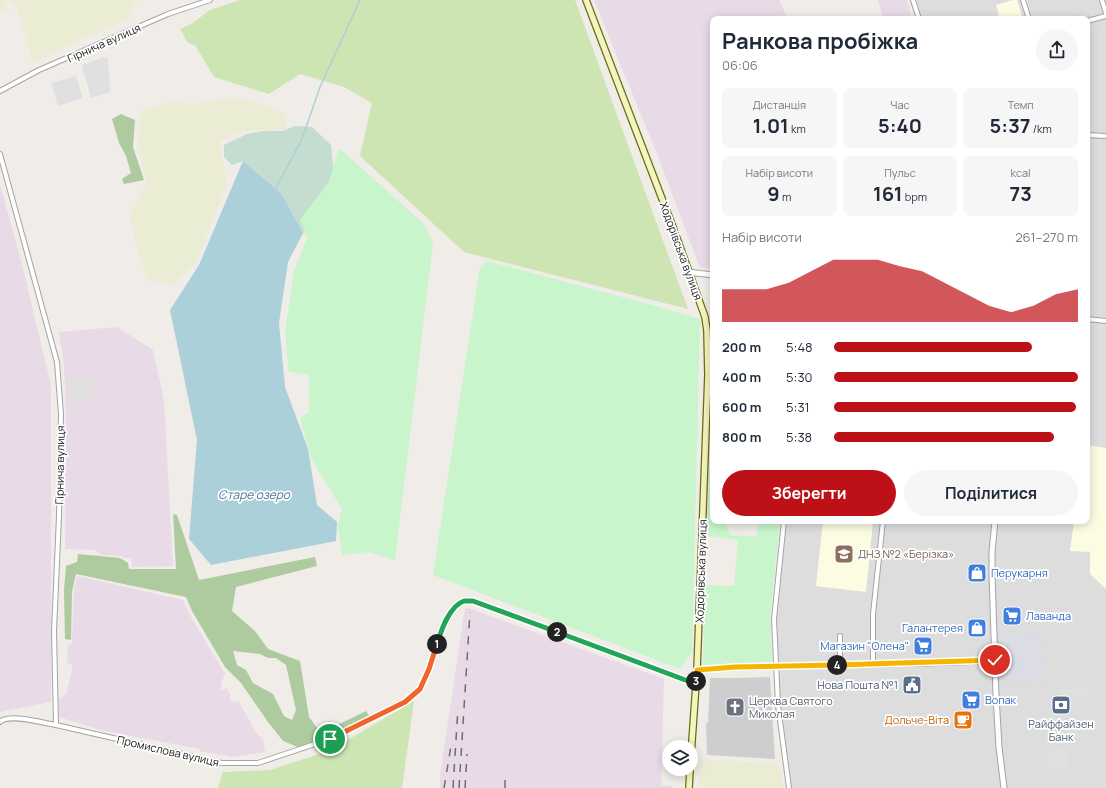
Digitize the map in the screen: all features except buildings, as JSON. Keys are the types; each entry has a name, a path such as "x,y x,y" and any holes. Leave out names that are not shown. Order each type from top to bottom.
{"main road":[{"name":"Ходорівська вулиця","path":"586,0 671,223 705,317 707,331 708,375 697,670 692,740"},
{"path":"689,788 690,776"}],"street":[{"name":"Гірнича вулиця","path":"0,91 39,70 168,14 210,0"},
{"path":"913,0 918,16"},
{"path":"1024,0 1028,16"},
{"path":"1102,0 1106,13"},
{"path":"1090,20 1106,16"},
{"path":"1090,134 1106,136"},
{"name":"Гірнича вулиця","path":"0,154 57,362 61,414 59,516 54,631 56,725"},
{"path":"688,272 710,275"},
{"path":"1090,319 1106,321"},
{"path":"784,524 774,619 778,705 789,788"},
{"path":"873,665 873,614 884,524"},
{"path":"995,524 992,552 992,576 999,747 1004,788"},
{"name":"Промислова вулиця","path":"56,725 222,764 258,763 265,761 330,739 405,702 420,689 429,669 442,629 453,610 464,601 473,601 696,684"},
{"path":"840,636 840,665"},
{"path":"697,670 776,666 873,665 995,660"},
{"path":"0,722 13,717 56,725"}],"shaded area":[{"path":"0,0 5,0 9,9 0,11"},
{"path":"9,0 138,0 132,8 130,18 32,62 18,9"},
{"path":"594,0 779,0 787,16 710,16 710,268 700,268 656,151"},
{"path":"878,0 907,0 911,16 882,16"},
{"path":"917,0 1020,0 1024,16 921,16"},
{"path":"1017,0 1022,16 996,16 999,15 996,5"},
{"path":"1027,0 1106,0 1106,134 1091,133 1090,131 1090,16 1031,16"},
{"path":"104,57 108,59 110,92 91,98 82,65"},
{"path":"76,76 83,98 58,106 51,83"},
{"path":"235,97 265,106 287,115 285,129 245,131 219,141 227,185 196,263 174,285 146,279 129,215 147,184 138,144 141,111 174,101 193,105"},
{"path":"295,126 312,127 331,145 335,184 306,232 303,233 281,193 243,161 232,165 224,157 224,145 247,134 263,131 283,131"},
{"path":"1090,137 1106,138 1106,788 791,788 777,667 776,619 787,524 1090,524"},
{"path":"0,185 22,264 51,386 51,702 0,712"},
{"path":"117,327 153,350 164,401 173,566 132,567 131,557 124,558 122,556 102,555 95,550 65,549 66,414 64,365 59,332"},
{"path":"92,377 93,402 69,401 68,379"},
{"path":"1090,445 1106,448 1106,589 1090,574 1090,552 1070,551 1074,524 1090,524"},
{"name":"ДНЗ №2 «Берізка»","path":"823,524 873,524 866,592 816,586"},
{"path":"77,576 183,600 189,614 225,674 221,683 221,691 227,688 230,694 230,701 239,702 257,734 263,739 265,752 233,757 200,751 200,749 100,730 59,717 59,700 67,692 73,664 67,663 68,644 72,643 74,592"},
{"path":"465,607 664,679 661,788 440,788 440,776"},
{"path":"1041,633 1044,680 1003,682 1002,667 999,665 999,634"},
{"path":"770,677 775,759 707,755 706,723 708,723 710,678"},
{"path":"1058,689 1087,689 1087,696 1059,697"},
{"path":"1068,749 1070,766 1049,768 1046,752"},
{"path":"700,759 779,764 784,788 698,788"},
{"path":"651,785 673,786 673,788 650,788"}],"green space":[{"path":"240,0 575,0 688,309 464,252 360,156 372,103 344,87 300,74 269,94 214,77 195,45 188,43 180,29 193,23 210,10"},
{"path":"121,114 135,120 133,147 144,180 124,184 122,179 131,173 126,156 119,143 112,119"},
{"path":"339,148 424,224 433,243 395,560 369,552 342,555 338,526 342,509 312,460 300,418 309,412 309,375 289,372 285,333 294,271 307,238 300,220 329,181"},
{"path":"487,261 700,319 692,652 680,669 433,575 480,267"},
{"path":"710,459 710,524 726,524 730,535 756,537 759,524 780,524 770,618 772,662 703,665 705,585 734,586 738,540 707,536"},
{"path":"173,514 177,515 199,580 315,557 317,566 236,587 232,611 255,631 268,649 300,661 309,717 321,733 366,711 370,717 326,738 298,747 283,741 241,683 225,667 192,611 186,597 76,574 72,592 71,640 65,639 64,589 66,566 77,562 78,554 120,558 128,563 129,569 176,569","holes":["233,651 260,654 268,658 276,658 286,665 296,710 292,720 284,716 273,694 253,683 246,670 237,665"]},
{"path":"414,701 402,788 218,788 223,772 270,770 329,751"}],"water":[{"name":"Старе озеро","path":"243,161 281,193 303,233 288,262 279,323 285,387 308,449 317,505 337,522 336,541 211,565 189,539 197,440 170,310 199,265"}],"waterway":[{"path":"276,188 302,139 320,87 360,0"}],"railway":[{"path":"459,788 470,612"},
{"path":"453,788 458,708"},
{"path":"444,788 451,746"},
{"path":"465,788 467,754"},
{"path":"505,776 505,788"}],"place":[{"name":"ДНЗ №2 «Берізка»","path":"844,554"},
{"name":"Перукарня","path":"977,573"},
{"name":"Лаванда","path":"1012,616"},
{"name":"Галантерея","path":"977,628"},
{"name":"Магазин \"Олена\"","path":"923,646"},
{"name":"Нова Пошта №1","path":"912,685"},
{"name":"Вопак","path":"971,700"},
{"name":"Райффайзен Банк","path":"1061,705"},
{"name":"Церква Святого Миколая","path":"735,707"},
{"name":"Дольче-Віта","path":"963,720"}],"route":[{"path":"330,739 405,702 420,689 429,669 442,629 453,610 464,601 473,601 696,684 697,670 735,667 873,665 995,660"}]}
